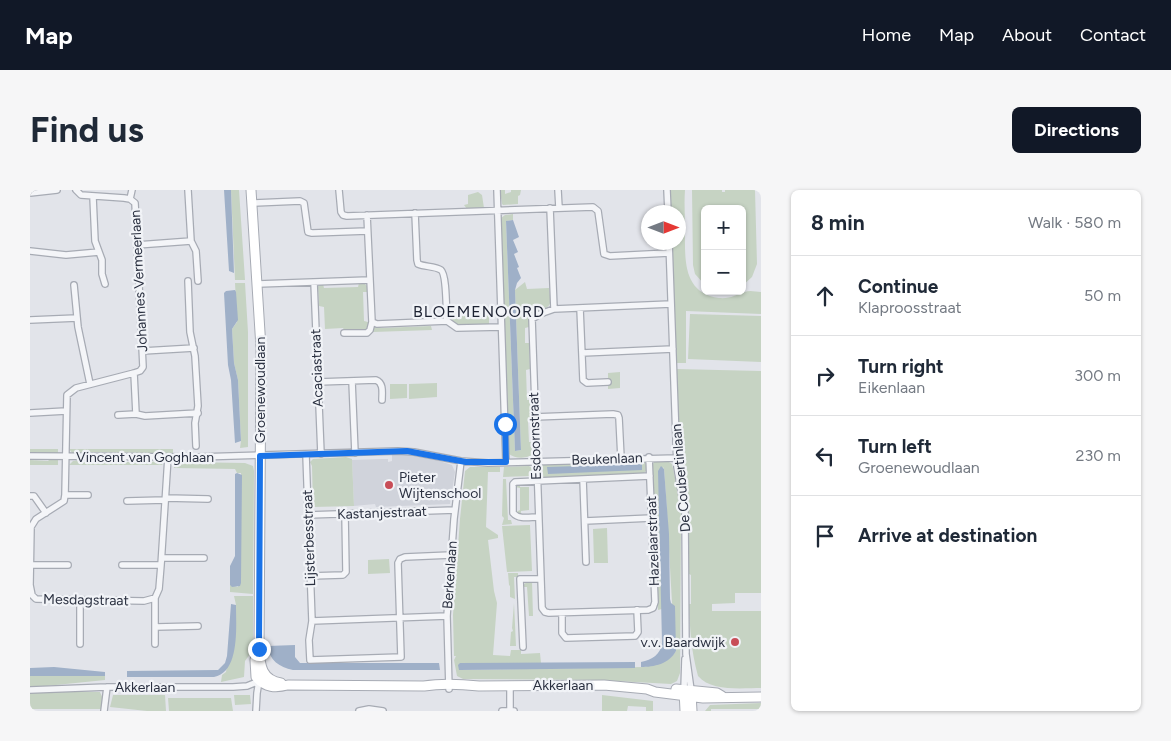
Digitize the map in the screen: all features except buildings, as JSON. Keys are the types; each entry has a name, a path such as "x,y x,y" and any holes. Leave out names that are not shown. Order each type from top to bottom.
{"street":[{"path":"30,193 57,190"},
{"name":"Johannes Vermeerlaan","path":"65,457 67,395 71,390 134,373 140,371 143,367 134,203 130,199 81,195 76,190"},
{"path":"130,199 132,190"},
{"path":"188,190 191,241 196,251 198,281"},
{"name":"Groenewoudlaan","path":"251,190 258,284 261,362 259,649 263,679"},
{"path":"339,190 340,208 343,215 594,207 598,211 603,249 607,255 669,253"},
{"path":"497,190 506,462"},
{"path":"558,190 559,208"},
{"path":"667,190 668,205"},
{"path":"93,197 95,241 105,284"},
{"path":"252,203 300,201 304,203 306,227 308,232 312,233 367,231"},
{"path":"550,208 554,309 671,304"},
{"path":"415,213 418,264 439,269 444,275 446,321"},
{"path":"344,333 367,333 372,322 367,215"},
{"path":"137,245 191,241"},
{"path":"30,251 66,255 99,252"},
{"name":"De Coubertinlaan","path":"669,253 677,458 685,513 688,693"},
{"path":"258,284 369,280"},
{"path":"188,282 190,332 196,356 198,413 195,423 196,446"},
{"name":"Acaciastraat","path":"314,282 321,454"},
{"path":"74,285 77,318 90,384"},
{"path":"580,308 584,383 608,382"},
{"name":"Esdoornstraat","path":"554,309 532,319 534,417 542,608 544,612 562,613"},
{"path":"30,320 77,318"},
{"path":"372,322 377,324 446,321 457,328 501,327"},
{"path":"143,351 194,348"},
{"path":"582,353 673,349"},
{"path":"134,373 136,414"},
{"path":"352,381 355,453"},
{"path":"318,382 379,381 382,385 382,400"},
{"path":"30,413 66,411"},
{"path":"118,415 136,414 145,416 198,413"},
{"path":"534,417 618,415 620,418 621,458"},
{"name":"Beukenlaan","path":"355,453 414,452 461,461 506,462 677,458"},
{"name":"Vincent van Goghlaan","path":"30,456 168,457 355,453"},
{"name":"Lijsterbesstraat","path":"306,455 312,621 309,640 310,660 401,657 400,618"},
{"path":"65,457 65,495 88,495"},
{"path":"155,644 155,598 159,589 168,457"},
{"name":"Hazelaarstraat","path":"637,610 654,608 655,602 649,458"},
{"name":"Berkenlaan","path":"449,687 447,616 455,510 461,461"},
{"name":"Beukenlaan","path":"538,517 520,518 513,513 513,484 515,482 650,476"},
{"path":"583,479 586,562"},
{"name":"Mesdagstraat","path":"65,495 60,504 32,523 30,527 30,589 36,600 144,601 155,598"},
{"path":"30,496 34,496 46,514"},
{"path":"127,501 208,499"},
{"name":"Kastanjestraat","path":"308,515 455,510"},
{"path":"310,576 343,575 346,572 344,514"},
{"path":"584,521 652,518"},
{"path":"400,618 398,563 400,559 405,557 451,555"},
{"path":"122,565 204,558"},
{"path":"30,565 68,565"},
{"path":"523,646 520,579 541,579"},
{"path":"80,601 80,644"},
{"path":"637,610 638,632 636,636 566,638 562,633 562,613 637,610"},
{"path":"312,621 447,616"},
{"path":"156,626 198,626"},
{"path":"256,711 257,693 263,679"},
{"name":"Akkerlaan","path":"30,690 233,687 247,686 263,679 288,685 449,687 604,685 646,689 656,687 716,699 723,697 761,697"},
{"path":"502,711 512,710 510,685"},
{"path":"104,711 106,688"},
{"path":"685,711 688,693"},
{"path":"688,693 692,711"},
{"path":"359,711 369,709 383,711"}],"shaded area":[{"path":"392,455 427,457 452,465 455,472 450,504 376,507 375,504 354,506 352,460 388,459 388,462 392,461"}],"green space":[{"path":"231,190 239,190 245,280 235,280"},
{"path":"500,190 505,190 505,194 511,192 511,190 521,190 518,196 518,204 503,205"},
{"path":"669,190 685,190 685,205 670,205"},
{"path":"692,190 722,190 722,192 725,192 725,190 755,190 757,264 752,277 746,282 746,205 701,205 701,281 695,274 693,265"},
{"path":"478,192 482,195 484,208 467,209 464,205 468,204 468,195"},
{"path":"513,214 513,220 506,221 515,451 521,450 515,290 525,282 527,289 549,288 550,300 547,308 532,314 529,327 525,328 525,343 529,343 530,369 526,370 527,400 532,400 532,420 528,421 529,442 533,442 534,453 522,458 509,454 507,388 505,388 507,375 504,366 506,365 501,218 505,215"},
{"path":"671,250 685,250 688,272 692,282 701,291 701,295 723,298 746,295 747,291 761,292 761,314 686,311 686,363 676,363"},
{"path":"235,283 245,283 248,332 248,447 240,448 238,380 234,363 232,329 237,322"},
{"path":"359,283 364,283 367,286 367,292 363,292 364,321 368,322 368,330 325,329 324,307 319,306 318,286 323,284 324,288 358,287"},
{"path":"690,314 761,316 761,362 688,359"},
{"path":"489,315 489,325 458,326 448,316"},
{"path":"379,326 381,328 431,326 432,330 373,332 373,327"},
{"path":"676,369 761,371 761,593 735,593 735,603 712,604 712,611 761,611 761,688 719,687 711,685 698,676 690,632 689,515 687,495 679,464"},
{"path":"620,372 620,388 608,389 608,373"},
{"path":"437,383 437,397 409,399 409,384"},
{"path":"390,384 407,384 407,398 390,399"},
{"path":"30,449 58,449 58,454 30,452"},
{"path":"69,449 173,449 173,455 83,452 81,455 73,454"},
{"path":"346,457 352,459 354,506 313,507 312,466 310,462 313,459"},
{"path":"50,459 58,459 58,465 30,465 30,460 48,461"},
{"path":"80,460 82,462 157,461 163,465 69,465 73,461"},
{"path":"177,460 184,462 245,463 253,466 253,594 230,592 230,585 238,587 241,473 237,473 235,469 174,468"},
{"path":"666,460 672,464 680,500 681,517 680,673 677,681 671,684 598,680 463,679 457,676 454,660 456,656 454,656 453,615 465,471 470,467 500,467 500,472 488,472 486,527 498,535 498,538 488,540 497,603 493,655 510,656 511,650 521,650 521,654 540,653 541,663 460,663 460,670 644,667 662,662 673,655 676,651 664,469 663,467 662,609 658,610 652,465 655,461"},
{"path":"645,462 647,470 643,474 544,478 540,476 541,464"},
{"path":"529,466 532,468 531,476 503,477 504,467"},
{"path":"503,479 506,479 508,520 511,520 512,524 502,525 504,518 502,516"},
{"path":"520,483 520,487 529,487 529,510 521,511 521,515 516,512 520,510 520,488 515,487"},
{"path":"530,525 532,571 507,572 502,526"},
{"path":"607,528 608,563 594,563 593,529"},
{"path":"389,559 390,573 368,574 368,560"},
{"path":"508,573 518,573 518,577 514,577 515,599 510,597"},
{"path":"532,581 533,616 529,616 527,587 523,587 523,585"},
{"path":"234,596 253,596 253,650 245,661 244,677 221,682 222,675 226,672 236,605"},
{"path":"514,603 516,646 510,646 511,632 513,631"},
{"path":"30,676 105,676 105,680 30,686"},
{"path":"30,691 100,692 103,699 102,709 30,709"},
{"path":"113,695 165,695 166,711 110,707"},
{"path":"234,695 250,695 251,704 235,705"},
{"path":"602,695 653,701 653,711 646,711 646,707 628,706 627,711 602,711"},
{"path":"168,698 231,698 233,711 169,711"},
{"path":"761,703 761,709 711,709 711,711 705,711 710,705"}],"water":[{"path":"224,190 231,190 234,273 229,271"},
{"path":"513,220 519,237 513,240 518,252 514,254 521,278 515,290 521,450 515,451 506,221"},
{"path":"235,290 238,320 232,329 234,363 238,380 241,441 235,443 224,293"},
{"path":"642,464 642,470 548,474 547,467"},
{"path":"661,466 664,469 669,534 670,599 671,603 675,606 676,651 661,664 641,667 641,662 649,660 658,653 662,643 658,471"},
{"path":"235,474 242,475 241,583 240,586 232,587 230,585 230,566 235,556"},
{"path":"231,604 236,605 235,647 228,667 222,673 214,677 127,677 127,671 218,670 225,663 227,656"},
{"path":"295,645 295,657 300,663 439,663 440,670 293,670 283,667 276,662 270,655 268,646"},
{"path":"635,662 635,668 459,670 458,665 460,663"},
{"path":"54,667 105,672 105,676 30,676 30,668"}],"place":[{"name":"Pieter Wijtenschool","path":"389,485"},
{"name":"v.v. Baardwijk","path":"735,642"}],"district":[{"name":"BLOEMENOORD","path":"479,311"}],"route":[{"path":"259,649 260,456 407,451 466,462 506,462 505,424"}]}
